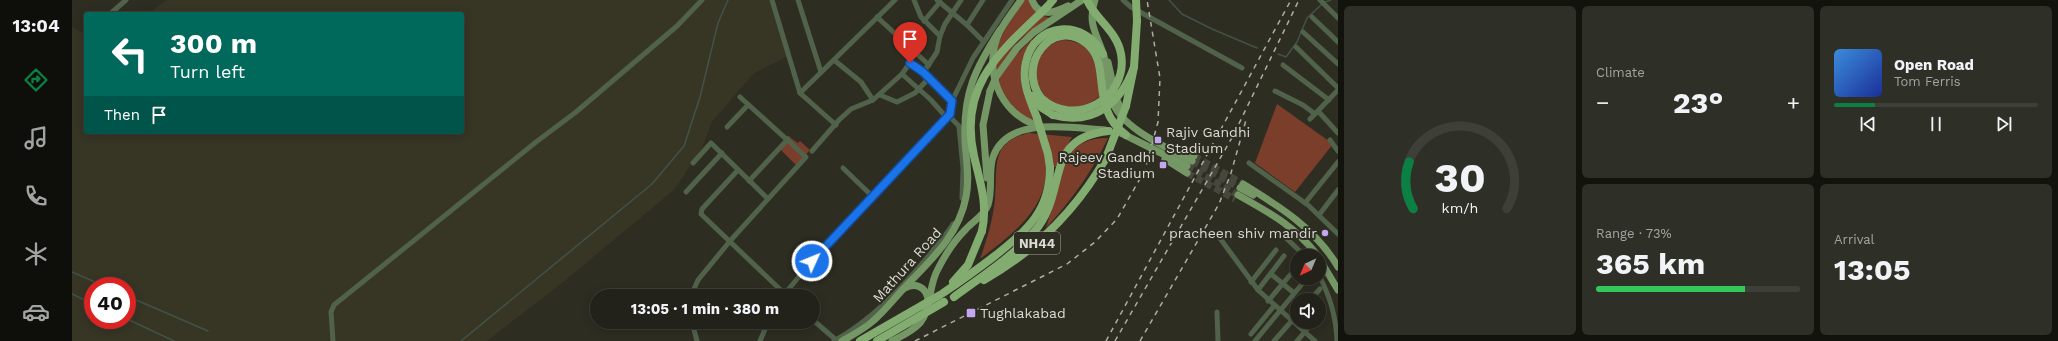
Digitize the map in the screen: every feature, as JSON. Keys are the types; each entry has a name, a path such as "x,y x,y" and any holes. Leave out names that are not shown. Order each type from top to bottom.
{"highway":[{"name":"Mathura Road","path":"860,341 943,292 968,265 983,225 983,193 974,156 971,127 972,109 978,88 986,71 997,57 1053,0"},
{"path":"1087,0 1092,10 1115,36 1118,42 1122,62 1121,75 1116,85 1106,98 1096,105 1083,110 1071,111 1058,109 1046,103 1034,87 1032,71 1034,60 1040,50 1053,39 1070,36 1081,40 1094,52 1098,62 1107,113 1112,122 1126,135"},
{"name":"NH44","path":"877,341 995,274 1028,250 1058,223 1084,192 1098,171 1116,136 1131,89 1137,40 1136,0"},
{"path":"943,292 1020,236 1038,214 1046,200 1050,177 1049,160 1026,83 1024,70 1027,58 1034,45 1045,35 1056,30 1069,29 1081,32 1096,43 1103,54"},
{"path":"1026,83 1036,104 1048,113 1060,117 1080,117 1096,113 1116,100 1128,83 1134,67"},
{"path":"954,297 1008,256 1041,224 1054,197 1063,158 1073,144 1091,134 1109,131"}],"main road":[{"path":"1021,0 1000,30 995,44 992,62 994,80 1000,95 1008,106 1022,119 1047,127"},
{"path":"1032,0 1037,8 1047,13 1055,12 1081,0"},
{"path":"989,192 983,130 985,110 990,91 1000,70 1017,48 1034,32 1081,0"},
{"path":"989,192 991,164 1001,143 1009,135 1019,131 1047,127 1109,131 1126,135 1156,150 1159,156 1190,164 1145,134 1121,116 1114,107 1109,93 1103,54 1091,21 1095,0"},
{"name":"Mathura Road","path":"837,341 872,322 946,243 961,218 968,189 962,129 965,110 971,82 982,59 1000,30"},
{"path":"1144,144 1145,134"},
{"path":"1312,249 1304,238 1239,191 1295,218 1314,234 1328,250 1338,267"},
{"name":"Mathura Road","path":"892,341 916,327 923,318 938,269 965,230 983,213 988,205 989,192"},
{"path":"1326,270 1338,290"},
{"path":"903,289 912,285 921,287 927,295 928,304"},
{"path":"872,322 884,341"}],"street":[{"path":"112,12 126,0"},
{"path":"333,341 331,312 334,306 536,142 576,112 677,26 702,0"},
{"path":"772,0 800,93 836,125"},
{"path":"798,0 821,72"},
{"path":"800,93 895,0"},
{"path":"914,0 924,21 940,36"},
{"path":"923,72 937,52 940,36 952,13 961,0"},
{"path":"967,25 983,0"},
{"path":"789,289 948,116 952,101 973,58 1012,0"},
{"path":"1123,0 1131,7 1242,68"},
{"path":"924,21 938,1 984,41"},
{"path":"1322,2 1338,18"},
{"path":"877,17 929,65"},
{"path":"1312,17 1338,42"},
{"path":"1303,32 1338,64"},
{"path":"1296,47 1338,89 1310,119"},
{"path":"834,60 861,82 873,100"},
{"path":"812,151 851,109 873,100 880,95 911,63 923,72 952,101"},
{"path":"1283,64 1329,100"},
{"path":"820,326 837,341 859,326 881,307 923,262 956,220 963,191 962,129 902,74"},
{"path":"880,95 895,102 920,89 929,78"},
{"path":"1274,91 1317,112 1338,133"},
{"path":"694,289 698,280 730,241 806,157 788,139 740,98"},
{"path":"727,127 748,105"},
{"path":"749,181 788,139"},
{"path":"1330,140 1338,151"},
{"path":"693,163 710,144 722,153 768,199"},
{"path":"686,192 722,153"},
{"path":"1305,203 1338,162"},
{"path":"1249,163 1305,203 1338,234"},
{"path":"843,168 873,197"},
{"path":"738,170 701,211 703,216 778,289"},
{"path":"1319,215 1338,190"},
{"path":"1219,236 1251,282 1274,306 1290,319"},
{"path":"1285,237 1298,249"},
{"path":"1251,282 1276,250"},
{"path":"1258,290 1284,256"},
{"path":"1271,274 1294,293 1301,285"},
{"path":"1268,300 1290,275"},
{"path":"1324,285 1335,313 1338,341"},
{"path":"1316,293 1320,289"},
{"path":"1255,341 1290,298"},
{"path":"1251,334 1274,306"},
{"path":"1217,312 1218,341"},
{"path":"1274,341 1290,323"},
{"path":"693,329 696,341"},
{"path":"760,341 765,329"},
{"path":"1301,329 1315,341"},
{"path":"1297,341 1307,329"}],"shaded area":[{"path":"166,0 774,0 791,54 753,74 712,122 702,148 674,190 557,287 487,341 72,341 72,27 84,34 84,134 464,134 464,12 151,12"},
{"path":"1025,0 1029,0 1041,15 1050,18 1024,36 1013,46 1019,52 1032,39 1033,41 1026,51 1022,61 1021,80 1026,100 1034,121 1015,108 1007,99 997,77 995,65 996,54 1001,36"},
{"path":"1063,40 1074,42 1083,46 1089,51 1096,67 1100,96 1081,107 1065,108 1051,101 1041,90 1036,76 1037,61 1046,48"},
{"path":"1277,104 1333,144 1295,192 1255,163"},
{"path":"1029,133 1072,137 1056,167 1046,167 1045,182 1041,196 1034,209 1015,231 980,259 993,214 998,157 1001,149 1016,137"},
{"path":"788,136 798,143 800,141 810,150 796,165 778,147"},
{"path":"1108,138 1095,163 1080,186 1046,228 1062,172 1070,154 1076,147 1084,142"}],"waterway":[{"path":"461,341 652,184 684,146 700,97 718,23 728,0"},
{"path":"1169,0 1182,14 1212,29 1257,48"},
{"path":"1325,2 1331,0"},
{"path":"1278,54 1286,57 1297,42 1307,18 1322,4"},
{"path":"72,272 84,277"},
{"path":"72,294 84,300"},
{"path":"136,300 208,331"},
{"path":"136,323 174,341"}],"tunnel":[{"path":"1194,156 1243,184"},
{"path":"1192,161 1240,188"},
{"path":"1187,166 1238,195"},
{"path":"1187,173 1235,199"}],"railway":[{"path":"915,341 1067,264 1095,242 1117,219 1145,170 1158,122 1160,78 1147,0"},
{"path":"1106,341 1291,0"},
{"path":"1115,341 1233,136 1299,0"},
{"path":"1140,341 1219,204 1231,173 1246,120"}],"place":[{"name":"Rajiv Gandhi Stadium","path":"1158,140"},
{"name":"Rajeev Gandhi Stadium","path":"1163,165"},
{"name":"pracheen shiv mandir","path":"1325,233"},
{"name":"Tughlakabad","path":"971,313"}],"route":[{"path":"812,261 831,243 950,114 952,101 945,92 923,72 910,63"}]}
